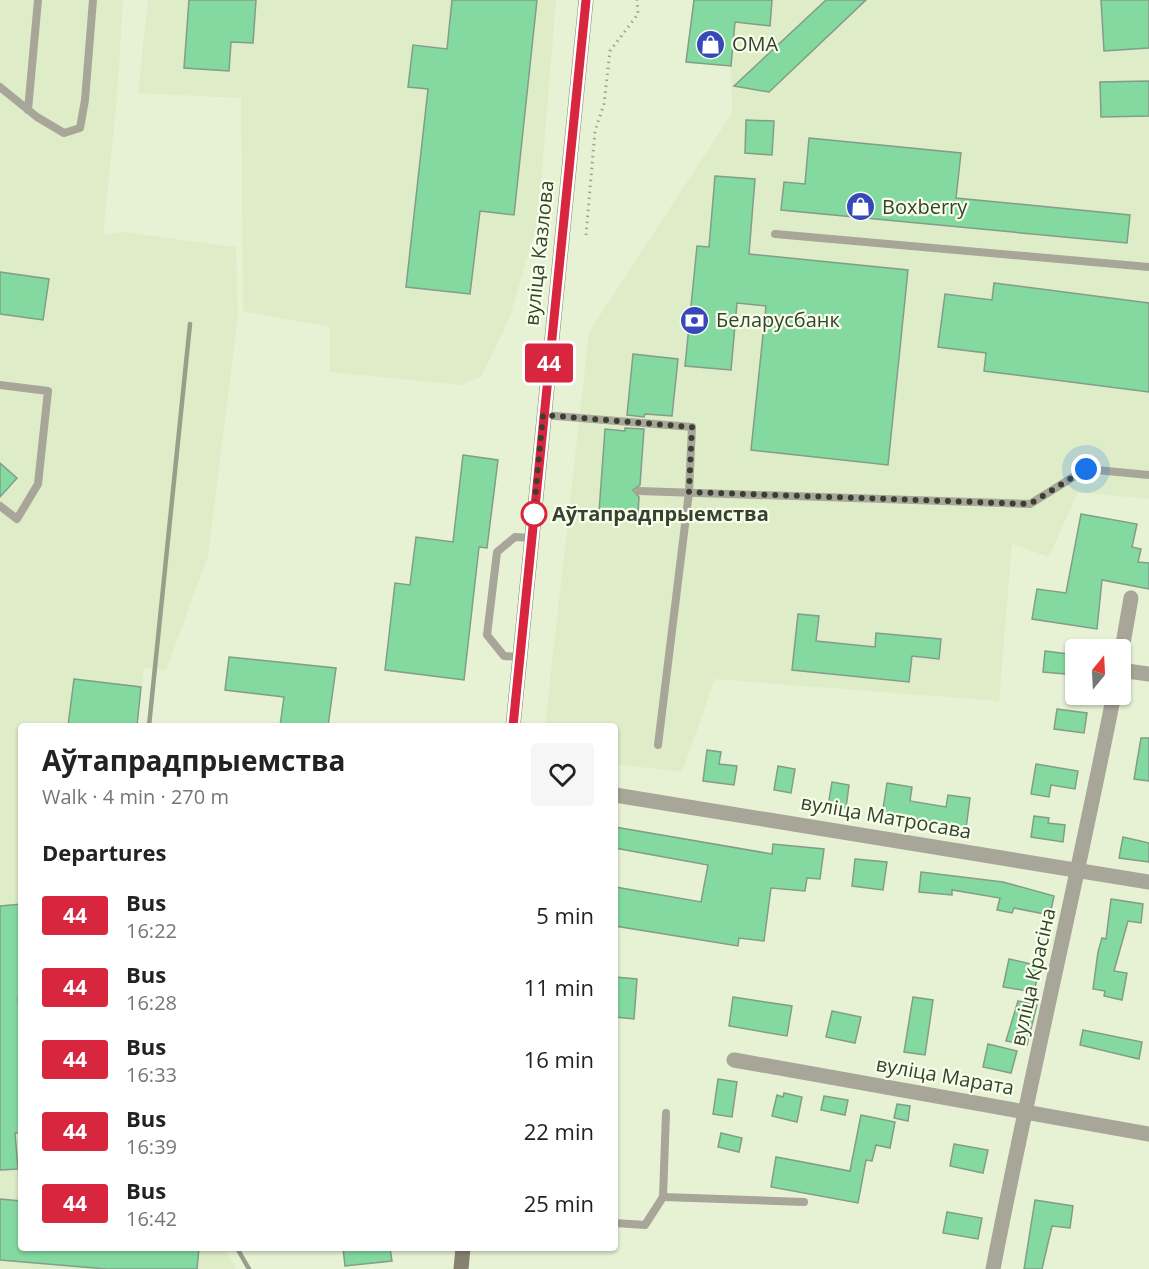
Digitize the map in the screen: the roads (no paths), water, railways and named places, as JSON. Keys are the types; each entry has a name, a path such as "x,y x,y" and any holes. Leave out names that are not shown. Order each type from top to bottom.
{"main road":[{"name":"вуліца Казлова","path":"513,723 586,0"},
{"path":"461,1269 463,1251"}],"street":[{"path":"1124,639 1131,598"},
{"path":"1131,671 1149,674"},
{"name":"вуліца Красіна","path":"993,1269 1023,1112 1079,871 1112,705"},
{"name":"вуліца Матросава","path":"618,795 1149,882"},
{"name":"вуліца Марата","path":"734,1060 1149,1134"}],"lane":[{"path":"28,110 38,0"},
{"path":"0,87 28,110 64,134 80,128 85,100 93,0"},
{"path":"775,234 1149,267"},
{"path":"0,385 48,391 38,484 17,519 0,506"},
{"path":"543,415 692,427 689,492 658,745"},
{"path":"639,491 1030,504 1086,469 1149,475"},
{"path":"520,657 504,656 487,635 497,552 515,537 531,538"},
{"path":"618,1222 645,1225 663,1197 666,1113"},
{"path":"663,1197 804,1202"}],"railway":[{"path":"149,723 190,324"},
{"path":"239,1251 249,1269"}],"place":[{"name":"ОМА","path":"711,44"},
{"name":"Boxberry","path":"861,207"},
{"name":"Беларусбанк","path":"695,320"},
{"name":"Аўтапрадпрыемства","path":"534,514"}]}
